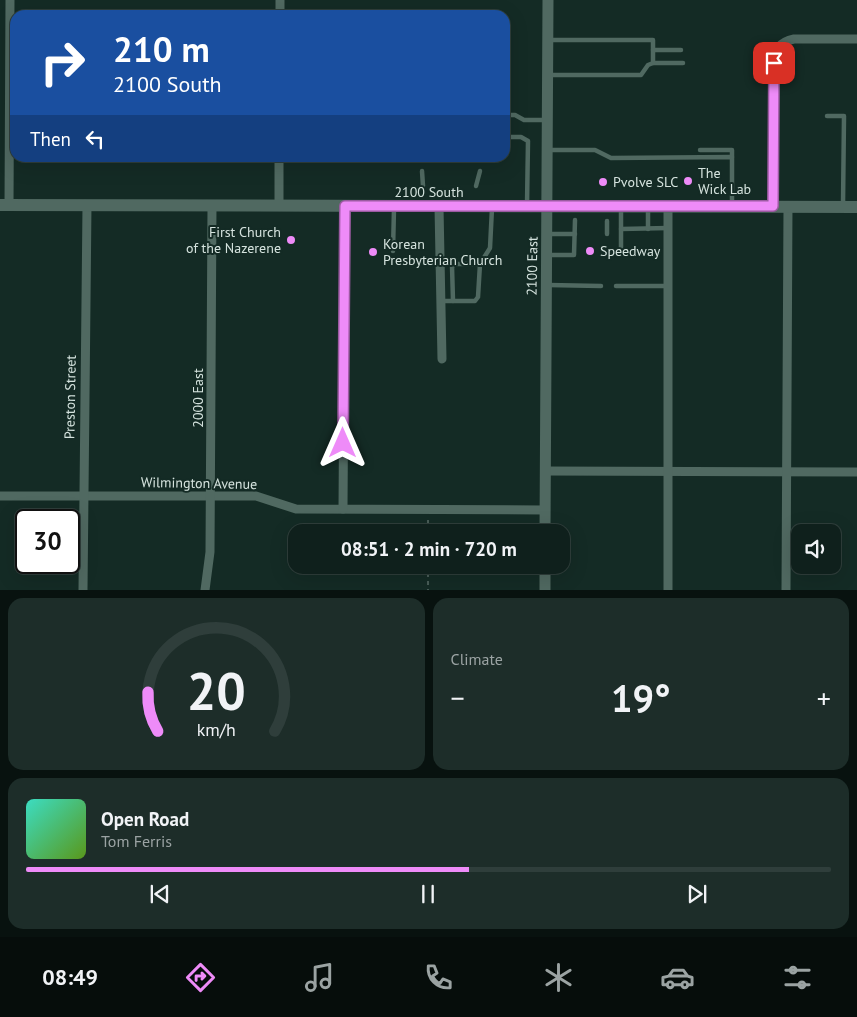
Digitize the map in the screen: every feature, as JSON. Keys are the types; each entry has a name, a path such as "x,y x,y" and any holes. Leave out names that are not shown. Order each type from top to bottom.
{"main road":[{"name":"2100 South","path":"5,205 857,207"}],"street":[{"name":"2100 East","path":"545,524 548,0"},
{"path":"773,206 775,57 781,44 800,38 857,39"},
{"path":"10,46 5,65 10,104"},
{"path":"5,205 10,144"},
{"path":"279,162 279,206"},
{"name":"Preston Street","path":"82,590 87,206"},
{"name":"2000 East","path":"205,590 209,565 211,496 212,206"},
{"path":"343,509 345,206"},
{"path":"668,206 668,590"},
{"path":"439,207 442,359"},
{"path":"786,590 788,207"},
{"path":"546,471 857,472"},
{"name":"Wilmington Avenue","path":"0,496 256,496 296,509 545,510"},
{"path":"545,574 545,590"}],"lane":[{"path":"548,40 653,40 653,63"},
{"path":"653,50 681,50"},
{"path":"548,75 640,75 648,65 653,63 683,63"},
{"path":"510,115 515,115 524,120 548,120"},
{"path":"828,116 844,116 843,207"},
{"path":"510,137 521,137 528,140 527,206"},
{"path":"548,150 595,150 611,158 732,158"},
{"path":"700,150 732,150 732,206"},
{"path":"422,171 423,186"},
{"path":"476,186 480,171"},
{"path":"393,251 394,206"},
{"path":"620,252 622,206"},
{"path":"648,206 648,228"},
{"path":"441,301 475,301 478,297 480,264 490,248 492,207"},
{"path":"548,255 574,255 575,220"},
{"path":"607,221 607,234"},
{"path":"621,229 668,228"},
{"path":"548,234 575,234"},
{"path":"453,301 452,266 457,264 480,264"},
{"path":"546,285 601,286"},
{"path":"616,286 668,286"}],"path":[{"path":"428,574 428,590"}],"place":[{"name":"The Wick Lab","path":"688,181"},
{"name":"Pvolve SLC","path":"603,182"},
{"name":"First Church of the Nazerene","path":"291,240"},
{"name":"Speedway","path":"590,251"},
{"name":"Korean Presbyterian Church","path":"373,252"}],"route":[{"path":"343,443 345,206 773,206 774,63"}]}
